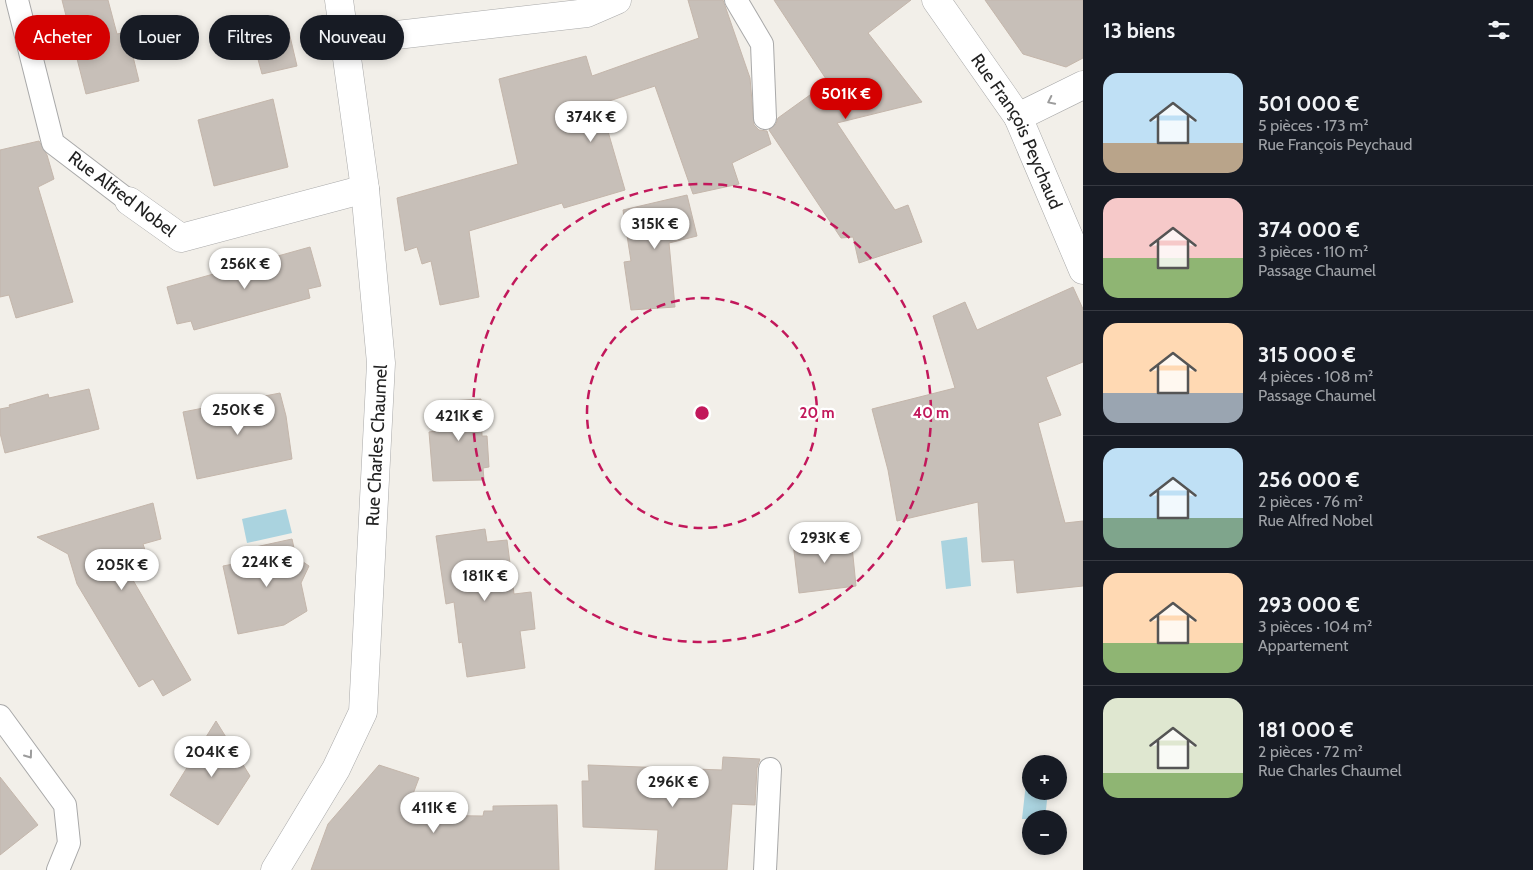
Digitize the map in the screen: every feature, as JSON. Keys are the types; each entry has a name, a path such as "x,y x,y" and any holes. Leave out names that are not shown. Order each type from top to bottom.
{"street":[{"name":"Rue Charles Chaumel","path":"339,0 341,15"},
{"path":"404,34 587,13 617,0"},
{"name":"Rue François Peychaud","path":"936,0 1018,117 1083,270"},
{"name":"Rue Charles Chaumel","path":"275,870 336,769 363,712 381,363 365,188 348,60"},
{"path":"1018,117 1083,85"},
{"name":"Rue Alfred Nobel","path":"129,201 181,238 365,188"}],"lane":[{"name":"Rue Alfred Nobel","path":"17,0 53,143 129,201"},
{"path":"736,0 762,44 765,118"},
{"path":"0,716 65,805 69,843 58,870"},
{"path":"766,870 770,769"}],"water":[{"path":"286,509 292,533 247,543 242,519"},
{"path":"967,537 971,586 946,589 941,541"},
{"path":"1024,800 1047,800 1046,810 1023,810"}],"building":[{"path":"62,0 108,0 117,34 120,33 120,60 134,60 139,81 86,94 77,60 110,60 110,15 66,15"},
{"path":"688,0 723,0 750,78 754,125 759,130 767,131 771,144 732,163 739,184 693,194 655,86 600,104 625,190 564,208 562,203 469,231 479,297 440,305 431,261 422,264 417,247 405,251 397,198 518,164 499,79 586,56 592,76 699,38"},
{"path":"774,0 911,0 868,33 922,102 837,123 895,210 908,205 922,242 859,263 853,237 841,238 769,130 776,124 778,118 828,82"},
{"path":"985,0 1083,0 1083,58 1066,67 1023,54"},
{"path":"290,36 297,66 262,74 258,60 290,60"},
{"path":"273,99 288,167 214,186 198,120"},
{"path":"39,141 47,155 54,179 38,187 73,302 16,318 9,295 0,297 0,150"},
{"path":"687,195 697,236 669,243 675,307 631,310 624,262 631,261 623,210"},
{"path":"310,247 321,286 308,289 310,298 194,330 191,321 177,324 167,287"},
{"path":"1073,287 1083,309 1083,362 1046,377 1061,415 1038,423 1065,523 1083,521 1083,586 1017,593 1014,560 982,562 978,502 897,521 888,470 872,409 955,388 933,316 965,302 977,330"},
{"path":"89,389 99,429 5,453 0,433 0,409 48,394 49,398"},
{"path":"280,393 286,416 292,459 197,479 183,412"},
{"path":"481,399 482,436 487,436 489,467 483,468 484,480 433,481 429,432 436,431 435,402"},
{"path":"153,503 161,539 143,544 147,556 123,563 191,680 163,696 153,679 139,687 77,584 68,554 37,537"},
{"path":"485,529 487,542 507,540 514,594 531,592 535,629 520,631 525,668 467,677 462,642 459,643 454,602 446,604 436,536"},
{"path":"851,536 856,586 799,593 793,543"},
{"path":"292,539 296,557 309,566 301,583 307,611 284,625 238,634 223,566 254,560 251,548"},
{"path":"216,721 250,776 218,825 170,795"},
{"path":"723,757 760,759 757,768 755,805 732,804 727,870 655,870 658,830 583,827 582,781 589,781 588,765 722,770"},
{"path":"379,765 419,778 405,815 483,816 484,811 493,811 493,806 557,805 559,870 311,870 328,824"},
{"path":"0,777 38,825 0,855"}]}
